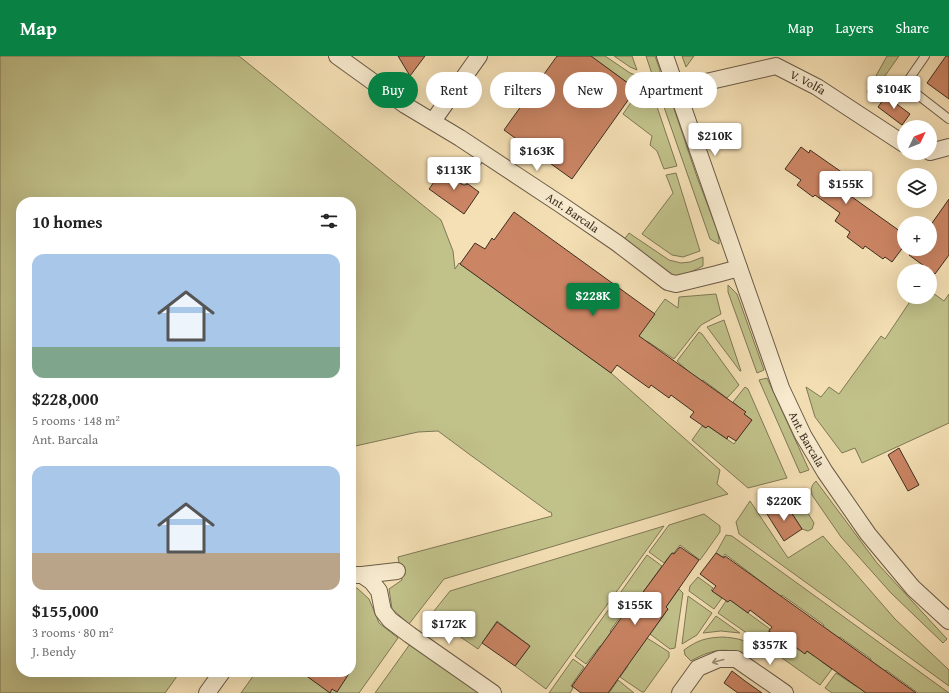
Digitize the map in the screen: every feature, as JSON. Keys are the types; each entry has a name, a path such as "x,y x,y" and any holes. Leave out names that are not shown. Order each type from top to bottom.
{"street":[{"name":"Ant. Barcala","path":"337,56 405,105 460,138 560,204 617,243 668,282 676,284 739,268"},
{"path":"433,121 479,56"},
{"name":"Ant. Barcala","path":"665,56 670,72"},
{"name":"V. Volfa","path":"717,80 776,66 817,87 897,139"},
{"name":"Ant. Barcala","path":"683,108 781,388 803,434 825,472 873,540 913,588 949,621"},
{"path":"937,150 949,147"},
{"path":"356,575 397,571"},
{"path":"356,575 372,582 379,591 383,611 390,620 493,693"},
{"path":"680,693 698,668 719,659 736,658 785,693"},
{"path":"207,693 218,677"}],"lane":[{"path":"925,56 905,85 949,119"},
{"path":"464,180 483,153"}],"green space":[{"path":"0,56 239,56 441,220 453,251 455,269 459,263 611,373 720,470 717,484 728,494 444,579 409,624 392,609 389,589 402,580 398,557 552,516 551,512 438,431 418,432 356,446 356,197 16,197 16,677 176,677 165,693 0,693"},
{"path":"590,56 605,56 629,72 625,72 625,81 617,75 617,72 612,72"},
{"path":"614,56 632,56 637,70 630,67"},
{"path":"646,56 655,56 660,70 660,72 651,72"},
{"path":"682,56 694,56 686,67"},
{"path":"887,56 899,56 882,80 891,89 882,101 867,92"},
{"path":"627,108 657,108 677,166 664,169 657,151 650,145 652,136 623,114"},
{"path":"664,108 674,108 717,230 719,244 710,239"},
{"path":"676,173 700,251 683,257 672,255 642,234 673,193 666,175"},
{"path":"629,233 669,260 681,263 690,262 703,257 703,266 683,275 671,275 657,267 623,241"},
{"path":"728,285 737,294 764,370 757,373 728,292"},
{"path":"716,294 721,314 701,325 674,359 647,341 645,343 637,337 665,299 678,308 679,297"},
{"path":"949,294 949,423 862,463 855,448 842,453 815,417 806,387 821,397 829,387 839,394 881,336 885,339 908,304 937,304 937,296 944,301"},
{"path":"724,320 741,371 707,327"},
{"path":"699,332 739,385 727,398 703,380 701,383 687,373 688,371 677,361"},
{"path":"767,378 809,470 800,473 759,380"},
{"path":"745,387 748,389 787,478 748,488 692,440 702,426 706,428 708,426 734,444 751,420 744,414 745,412 733,402"},
{"path":"816,481 877,563 947,639 943,643 891,593 841,537 812,495 812,487"},
{"path":"787,489 793,490 796,494 814,523 812,529 808,531 802,529 785,502 782,503 778,497 779,492"},
{"path":"750,501 788,558 823,536 895,619 949,670 949,686 739,534 736,522"},
{"path":"704,514 720,526 720,532 700,560 680,545 664,563 649,552 669,525"},
{"path":"664,526 546,689 515,666 530,646 497,621 478,649 430,616 450,591"},
{"path":"726,535 732,536 949,693 918,693 886,670 884,672 870,663 871,659 840,637 838,639 823,628 824,625 782,595 780,598 766,587 767,586 725,554 723,557 716,553"},
{"path":"647,555 662,566 638,599 633,596 625,606 616,599"},
{"path":"698,577 713,588 711,590 722,598 714,609 689,591 690,586"},
{"path":"356,588 369,599 379,623 398,638 359,693 241,693 252,677 356,677"},
{"path":"679,589 683,593 675,648 670,649 650,634 668,609 666,607"},
{"path":"688,596 712,613 697,635 682,644"},
{"path":"730,600 770,629 768,632 779,639 771,650 718,613 726,601 728,602"},
{"path":"614,602 623,609 621,612 623,613 610,631 614,634 603,647 600,646 586,664 575,656"},
{"path":"716,616 740,633 721,631 703,633"},
{"path":"722,637 741,640 758,648 750,658 736,652 726,650 710,652 691,661 685,655 684,650 693,644 706,639"},
{"path":"647,638 669,652 669,657 644,692 642,692 620,677 628,666 625,664 638,651"},
{"path":"787,641 805,653 807,651 814,656 816,653 824,659 822,662 832,669 820,685 775,653 783,642 785,643"},
{"path":"410,644 481,693 375,693"},
{"path":"573,659 584,667 571,686 573,688 570,693 549,693"},
{"path":"836,673 854,685 871,693 832,693 825,688"},
{"path":"618,680 634,693 609,693"}],"building":[{"path":"398,56 425,56 413,72 408,72"},
{"path":"557,56 591,56 613,72 563,72 563,108 617,108 617,75 625,81 625,104 572,179 504,130 520,108 555,108 555,72 546,72"},
{"path":"946,56 949,56 949,99 927,83"},
{"path":"886,96 910,114 906,120 897,120 897,121 878,107"},
{"path":"801,147 809,153 810,150 853,180 851,183 859,189 852,197 897,229 897,255 892,262 885,257 883,259 865,246 863,249 847,237 850,232 835,221 840,213 815,195 813,197 797,185 801,180 785,169"},
{"path":"445,167 459,178 459,182 461,184 468,184 479,192 464,214 429,189"},
{"path":"949,199 949,255 937,271 937,264 921,264 910,256 937,256 937,216"},
{"path":"514,212 655,314 639,336 746,412 744,414 752,420 736,441 728,436 727,439 708,426 706,428 690,417 694,412 671,395 669,398 651,385 649,388 617,365 611,373 460,264 475,243 485,249 492,238 494,240"},
{"path":"899,448 919,485 908,491 888,455"},
{"path":"785,503 802,529 784,541 767,514"},
{"path":"680,547 699,560 666,607 668,609 608,693 581,693 572,686 624,614 621,612 633,596 638,599 672,553 674,554"},
{"path":"716,553 724,558 725,556 916,693 866,693 807,651 805,654 787,641 785,643 769,631 772,627 750,610 748,613 730,600 728,602 712,591 716,586 700,574"},
{"path":"497,622 530,646 515,666 482,643"},
{"path":"732,671 762,693 738,693 724,683"},
{"path":"308,677 347,677 337,692 332,689 330,693"}]}
